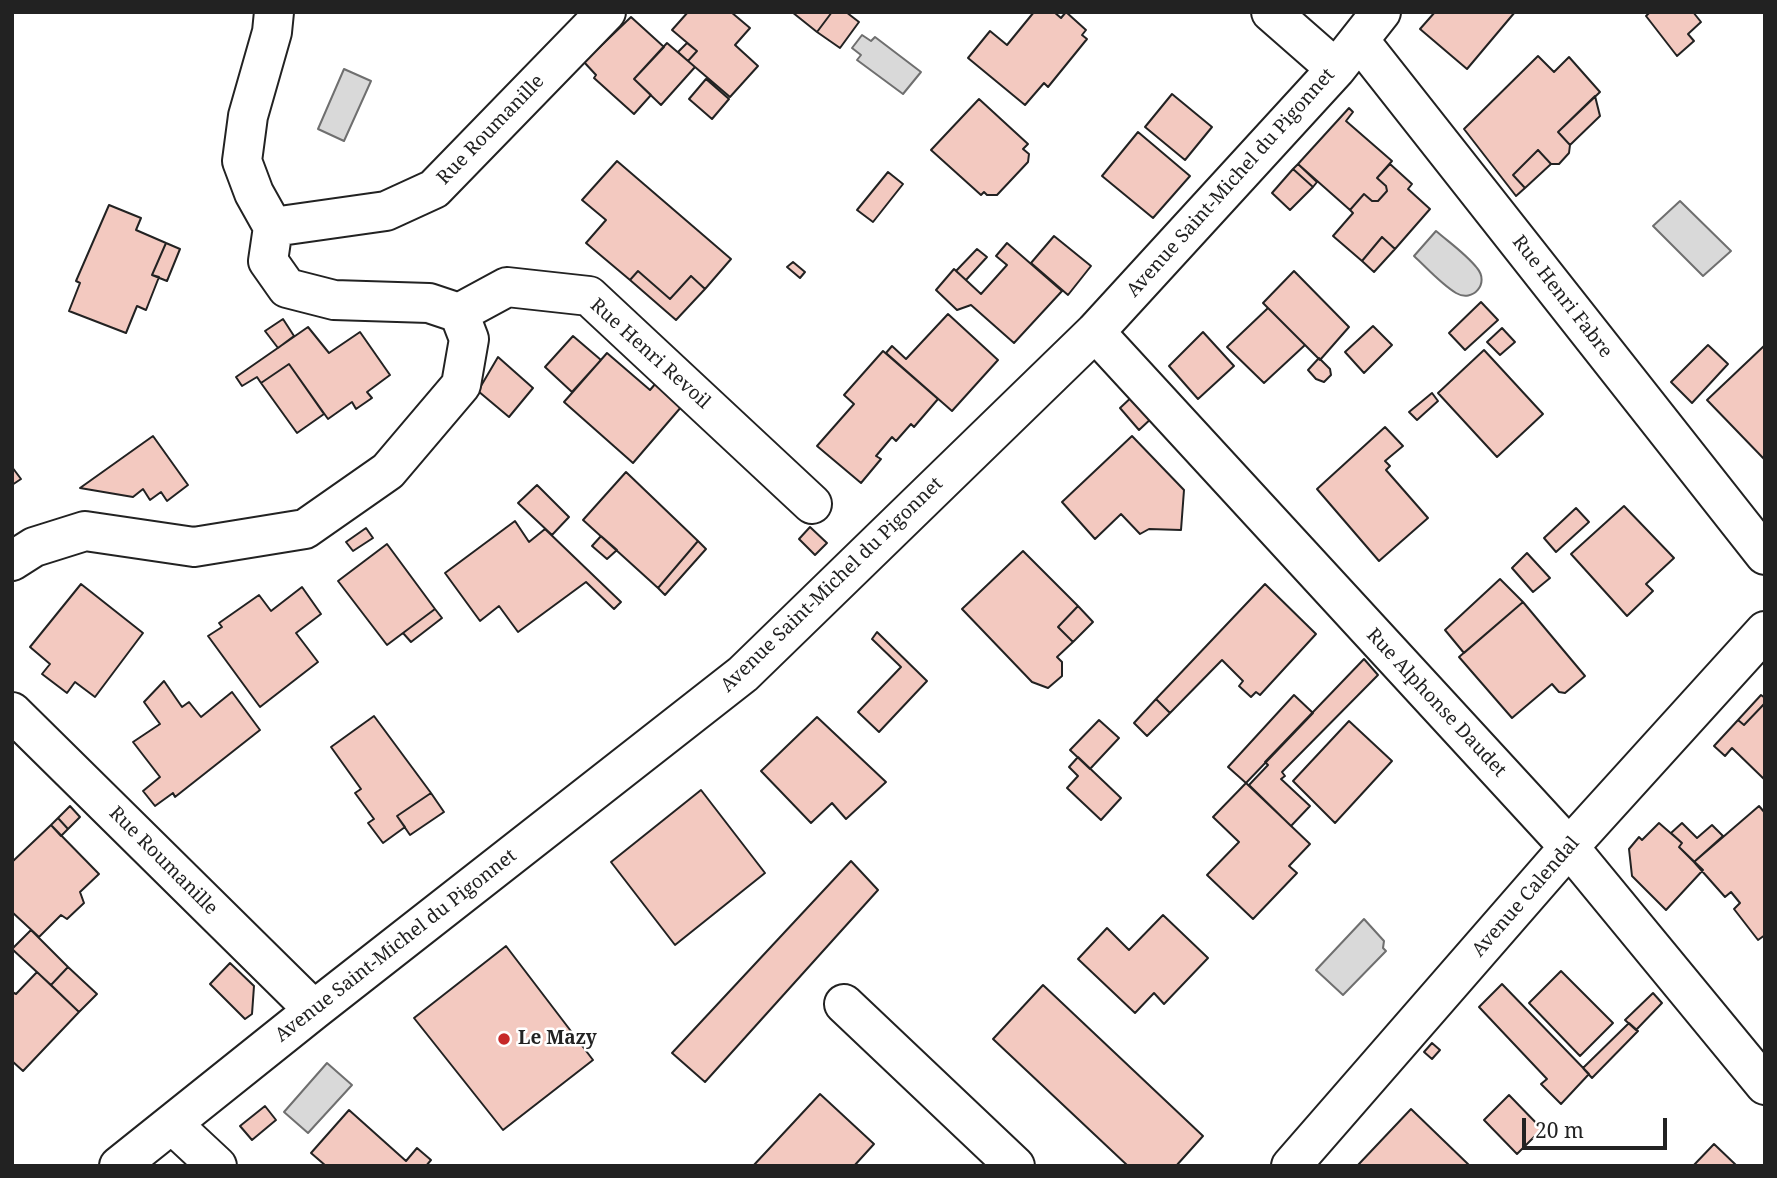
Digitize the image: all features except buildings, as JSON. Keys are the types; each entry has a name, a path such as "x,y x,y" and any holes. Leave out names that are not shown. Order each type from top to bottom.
{"street":[{"path":"12,561 34,547 85,530 194,547 305,529 387,471 461,385 469,339 458,313 429,303 334,299 287,288 268,261 273,227 254,193 242,160 248,116 272,32 274,12"},
{"name":"Rue Roumanille","path":"273,227 386,211 434,189 606,12"},
{"path":"1270,12 1359,40"},
{"name":"Avenue Saint-Michel du Pigonnet","path":"119,1166 743,674 1095,332 1359,40"},
{"name":"Rue Henri Fabre","path":"1359,40 1765,555"},
{"name":"Rue Henri Revoil","path":"458,313 507,287 589,296 812,504"},
{"name":"Rue Alphonse Daudet","path":"1095,332 1569,847 1765,1085"},
{"name":"Avenue Calendal","path":"1291,1166 1569,847 1765,631"},
{"name":"Rue Roumanille","path":"12,712 314,1010"},
{"path":"844,1004 1015,1166"},
{"path":"172,1124 216,1166"}],"shaded area":[{"path":"862,35 871,41 875,37 921,72 903,94 857,60 861,55 852,48"},
{"path":"344,69 371,81 344,141 318,129"},
{"path":"1680,201 1731,251 1703,276 1653,226"},
{"path":"1436,231 1468,258 1481,274 1481,285 1474,293 1456,293 1414,256"},
{"path":"1364,919 1384,941 1383,948 1386,951 1343,995 1316,970"},
{"path":"327,1063 352,1085 308,1133 284,1112"}],"place":[{"name":"Le Mazy","path":"504,1039"}]}
